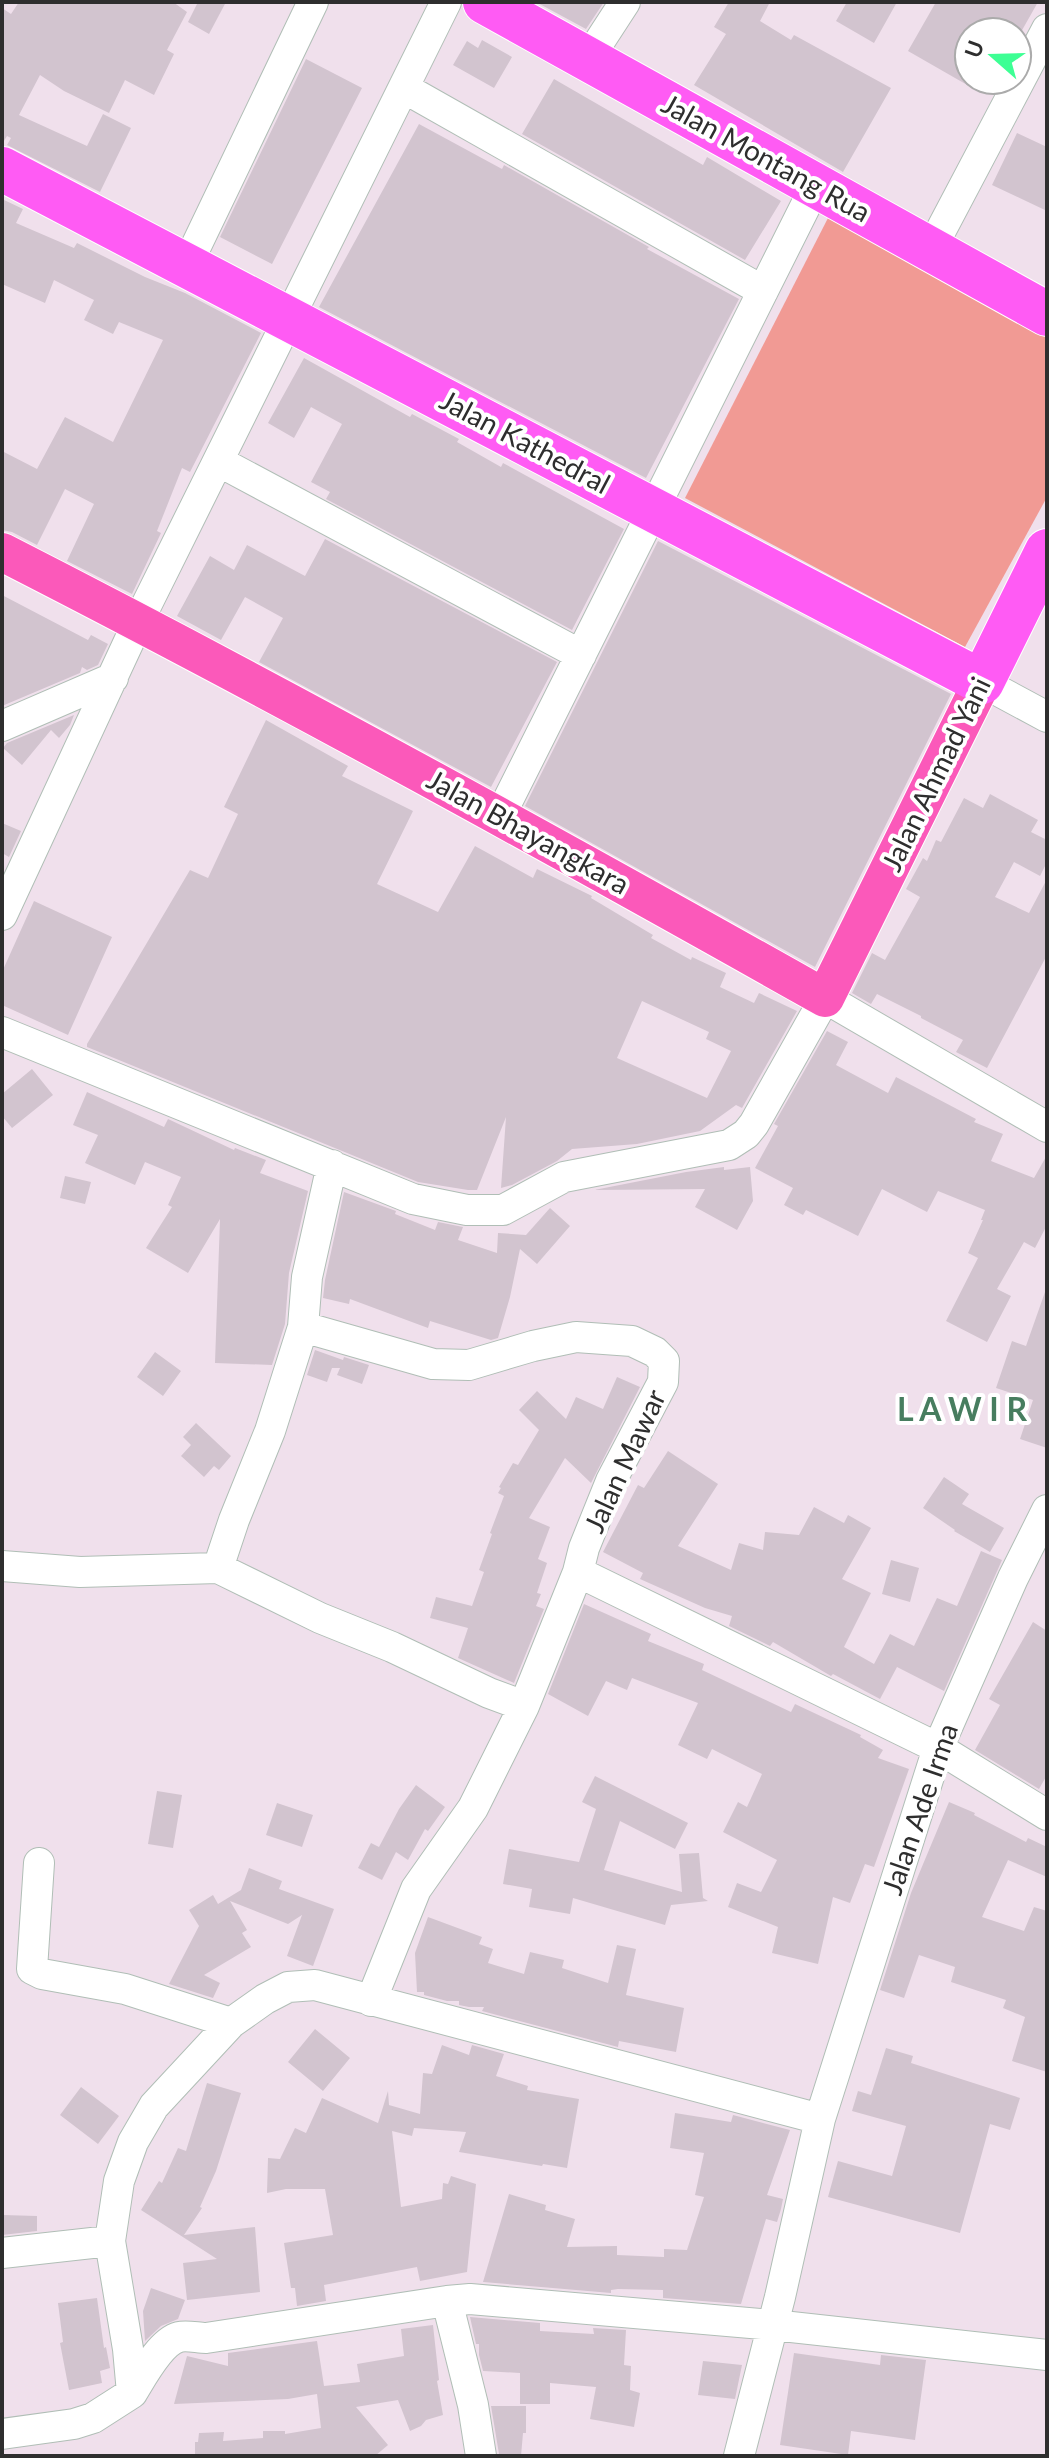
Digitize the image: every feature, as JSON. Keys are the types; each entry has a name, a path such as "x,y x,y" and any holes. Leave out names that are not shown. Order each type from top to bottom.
{"highway":[{"name":"Jalan Montang Rua","path":"485,2 1047,314"},
{"name":"Jalan Kathedral","path":"2,169 982,682"},
{"name":"Jalan Ahmad Yani","path":"982,682 1047,551"}],"main road":[{"name":"Jalan Bhayangkara","path":"2,552 500,816 825,998"},
{"name":"Jalan Ahmad Yani","path":"825,998 982,682"}],"street":[{"path":"186,267 313,2"},
{"path":"2,915 138,622 446,2"},
{"path":"588,59 625,2"},
{"path":"931,249 1047,29"},
{"path":"404,88 763,291"},
{"path":"500,816 816,185"},
{"path":"218,461 581,655"},
{"path":"2,726 113,678"},
{"name":"Jalan Kathedral","path":"982,682 1047,717"},
{"path":"2,1032 413,1199 467,1210 503,1210 564,1177 729,1145 746,1134 825,998"},
{"name":"Jalan Bhayangkara","path":"825,998 1047,1127"},
{"path":"218,1568 270,1431 303,1327 307,1277 332,1165"},
{"name":"Jalan Mawar","path":"303,1327 433,1364 469,1365 576,1337 632,1341 660,1356 664,1361 663,1382 611,1481 584,1548 578,1572"},
{"name":"Jalan Ade Irma","path":"739,2456 773,2325 820,2119 938,1748 1013,1578 1047,1510"},
{"path":"2,1566 80,1572 218,1568 320,1618 524,1706"},
{"path":"371,2001 411,1899 473,1808 524,1706 578,1572 938,1748 1047,1815"},
{"path":"39,1863 32,1969 42,1974 125,1989 231,2023"},
{"path":"132,2393 110,2241 119,2181 133,2142 154,2106 231,2023 288,1987 315,1985 820,2119"},
{"path":"2,2253 110,2241"},
{"path":"2,2434 74,2424 93,2418 132,2393 156,2356 169,2342 179,2337 206,2338 470,2299 773,2325 1047,2355"},
{"path":"447,2301 473,2405 481,2456"}],"shaded area":[{"path":"828,218 1047,334 1047,497 965,647 685,498"}],"building":[{"path":"19,2 173,2 187,12 167,50 174,54 154,95 125,80 109,113 64,91 40,75 19,115 87,146 103,114 131,128 100,192 7,145 11,138 7,136 2,144 2,8 11,14"},
{"path":"198,2 226,2 209,34 188,22"},
{"path":"536,2 604,2 586,29"},
{"path":"729,2 770,2 760,21 791,40 794,35 891,88 843,172 694,85 726,34 714,27"},
{"path":"847,2 897,2 874,43 836,21"},
{"path":"936,2 1038,2 1030,16 953,16 953,77 908,51"},
{"path":"482,40 512,57 494,88 453,65 467,41 478,48"},
{"path":"306,59 362,88 272,264 220,237"},
{"path":"554,79 703,165 707,157 781,201 745,260 522,134"},
{"path":"419,124 502,169 504,165 739,299 646,478 319,307"},
{"path":"1017,133 1047,147 1047,211 992,185"},
{"path":"2,199 23,209 16,223 74,248 77,243 185,293 261,333 190,472 182,468 157,531 161,533 132,594 67,561 94,504 65,489 37,545 2,530 2,451 37,469 65,417 113,442 163,340 119,322 113,334 84,320 94,300 54,280 45,303 2,284"},
{"path":"304,358 410,417 412,414 459,439 457,442 501,467 503,463 624,529 572,630 326,499 330,492 311,482 342,424 311,407 294,438 268,423"},
{"path":"325,539 557,662 491,787 259,662 283,618 245,597 221,640 177,616 210,556 234,570 247,545 305,576"},
{"path":"658,541 951,694 815,967 525,806"},
{"path":"2,595 88,640 91,635 108,644 98,665 87,670 82,667 80,673 2,706"},
{"path":"74,715 59,738 51,730 22,765 3,748 7,743"},
{"path":"266,720 348,766 342,776 413,811 377,884 438,912 475,846 533,878 537,869 592,896 653,935 651,938 691,960 692,957 726,973 720,987 754,1003 759,993 797,1011 742,1108 736,1105 700,1131 637,1144 572,1149 557,1161 501,1188 506,1117 477,1190 418,1182 87,1047 190,870 208,878 238,814 224,807","holes":["642,1001 709,1032 706,1039 731,1051 707,1098 617,1058"]},
{"path":"990,794 1038,820 1031,832 1047,840 1047,862 1040,876 1014,862 995,897 1029,913 1047,879 1047,955 987,1068 956,1052 963,1040 921,1016 877,994 871,1004 852,993 872,953 885,960 920,897 906,889 923,858 927,861 936,840 941,842 964,798 983,808"},
{"path":"2,823 21,831 9,857 2,853"},
{"path":"34,901 112,937 68,1035 2,1005 2,972"},
{"path":"827,1031 848,1042 836,1065 888,1093 896,1077 976,1119 974,1122 1003,1134 991,1161 1034,1178 1047,1155 1047,1225 1035,1248 1024,1242 997,1289 1011,1296 987,1342 946,1321 978,1258 968,1253 985,1210 938,1191 927,1212 882,1189 858,1236 806,1210 803,1215 784,1205 793,1188 755,1168 778,1126 774,1124"},
{"path":"32,1069 53,1095 12,1128 2,1116 2,1094"},
{"path":"87,1092 164,1127 168,1119 234,1150 266,1160 260,1173 308,1191 289,1273 285,1324 272,1365 215,1363 220,1219 188,1273 146,1248 172,1207 168,1205 181,1177 145,1162 135,1185 85,1163 98,1135 73,1125"},
{"path":"724,1167 724,1170 750,1167 753,1201 737,1230 695,1207 705,1189 594,1190 686,1172"},
{"path":"65,1176 91,1182 85,1204 60,1198"},
{"path":"344,1192 396,1211 395,1214 435,1230 438,1222 463,1227 458,1240 497,1253 498,1233 526,1235 550,1208 570,1226 537,1264 520,1249 498,1338 491,1340 430,1321 428,1328 350,1299 349,1304 323,1298"},
{"path":"1045,1292 1047,1448 1020,1439 1033,1400 996,1388 1012,1341 1026,1346"},
{"path":"315,1350 369,1365 362,1384 337,1375 340,1368 332,1368 327,1382 307,1375"},
{"path":"155,1352 181,1371 163,1396 137,1377"},
{"path":"617,1377 640,1387 591,1483 565,1458 529,1518 550,1527 538,1559 547,1563 536,1606 544,1609 514,1683 458,1658 468,1628 430,1618 436,1597 472,1606 484,1572 479,1570 504,1496 498,1493 499,1487 513,1463 518,1465 539,1430 519,1410 537,1391 566,1419 576,1397 603,1409"},
{"path":"196,1423 231,1456 219,1470 214,1466 204,1477 181,1456 191,1445 183,1437"},
{"path":"668,1451 718,1484 678,1546 731,1570 739,1543 763,1550 765,1532 799,1535 814,1507 844,1523 848,1515 871,1528 842,1579 871,1593 844,1647 874,1664 890,1634 914,1646 937,1598 957,1606 981,1551 1002,1560 944,1691 897,1667 880,1699 833,1674 831,1676 773,1642 770,1646 729,1626 732,1616 705,1608 640,1579 643,1573 603,1552 638,1485 644,1488"},
{"path":"944,1477 969,1494 962,1504 1004,1528 990,1552 923,1508"},
{"path":"891,1560 919,1568 910,1602 882,1594"},
{"path":"584,1604 651,1634 648,1641 704,1664 702,1670 791,1712 795,1704 861,1735 883,1750 878,1758 909,1769 874,1867 865,1864 850,1903 833,1897 818,1964 772,1953 778,1927 728,1907 737,1883 761,1892 777,1860 723,1832 738,1802 747,1807 762,1774 712,1749 707,1759 678,1745 698,1703 632,1678 627,1690 606,1681 588,1716 548,1694"},
{"path":"1033,1622 1047,1631 1047,1775 1039,1789 975,1750 1000,1705 989,1699"},
{"path":"595,1776 688,1823 675,1849 620,1821 604,1870 682,1892 679,1854 699,1853 703,1898 708,1901 671,1905 665,1925 573,1898 570,1914 529,1907 532,1889 503,1884 509,1849 579,1862 596,1809 582,1802"},
{"path":"416,1785 445,1807 428,1831 425,1829 408,1860 396,1852 382,1880 358,1868 371,1843 379,1847"},
{"path":"157,1791 182,1795 173,1848 148,1844"},
{"path":"949,1802 1026,1842 1028,1838 1047,1847 1047,1877 1008,1860 982,1917 1024,1931 1034,1907 1047,1911 1047,2072 1012,2061 1025,2017 1003,2008 1006,2000 951,1982 955,1967 919,1955 904,1998 880,1990 911,1893"},
{"path":"277,1803 313,1815 302,1847 266,1835"},
{"path":"249,1868 282,1881 279,1889 334,1909 313,1966 287,1956 302,1915 288,1924 230,1901 247,1930 242,1933 251,1947 204,1975 220,1983 213,1998 169,1984 199,1926 189,1910 213,1895 218,1904 241,1890"},
{"path":"428,1917 482,1937 479,1944 493,1949 488,1963 524,1974 530,1952 564,1960 562,1968 608,1983 617,1945 636,1949 626,1995 684,2008 676,2052 619,2041 618,2047 482,2011 484,2007 459,2005 459,2001 447,2001 417,1992 415,1953"},
{"path":"315,2029 350,2058 323,2091 288,2062"},
{"path":"442,2045 469,2055 472,2045 504,2054 496,2076 528,2086 527,2090 579,2099 567,2168 459,2152 466,2132 414,2128 412,2136 392,2131 401,2207 442,2199 443,2183 448,2184 451,2176 476,2184 467,2272 420,2281 417,2267 324,2285 326,2301 297,2306 284,2243 333,2235 325,2189 286,2189 267,2193 268,2158 280,2159 295,2128 306,2133 322,2098 378,2123 388,2091 389,2105 420,2114 423,2073 432,2074"},
{"path":"886,2048 913,2056 911,2063 1020,2098 1010,2130 990,2124 960,2233 828,2197 838,2161 892,2176 906,2126 852,2111 858,2091 871,2095"},
{"path":"207,2083 241,2093 202,2208 184,2235 255,2227 260,2292 187,2300 183,2263 217,2259 141,2210 159,2181 162,2183 178,2148 186,2151"},
{"path":"81,2087 119,2116 98,2144 60,2115"},
{"path":"675,2113 731,2122 733,2115 790,2130 767,2195 783,2199 781,2209 777,2222 766,2219 741,2304 663,2298 663,2290 618,2289 611,2290 611,2293 483,2282 509,2194 546,2205 545,2210 575,2219 567,2247 617,2246 617,2255 664,2257 664,2249 687,2250 704,2197 695,2195 704,2153 670,2148"},
{"path":"3,2215 37,2216 37,2231 2,2235"},
{"path":"151,2288 185,2300 178,2319 161,2326 145,2341 143,2311"},
{"path":"97,2298 110,2368 100,2371 102,2383 69,2390 60,2343 63,2342 58,2303"},
{"path":"470,2317 540,2323 540,2331 594,2334 593,2328 626,2330 624,2365 631,2366 630,2390 640,2393 634,2427 590,2419 596,2387 550,2383 550,2404 520,2404 520,2373 483,2371 479,2344 476,2344"},
{"path":"433,2325 443,2415 426,2420 410,2431 398,2400 356,2407 388,2445 375,2456 195,2456 199,2433 224,2432 223,2441 263,2438 263,2431 285,2431 285,2434 321,2428 317,2394 288,2399 174,2404 187,2356 228,2366 228,2353 317,2341 324,2386 360,2382 357,2364 404,2356 401,2329"},
{"path":"794,2353 880,2365 881,2355 926,2360 915,2440 851,2431 848,2455 780,2445"},
{"path":"703,2361 742,2365 735,2399 698,2395"},
{"path":"491,2406 526,2406 526,2433 523,2433 521,2456 499,2454"}],"district":[{"name":"L A W I R","path":"962,1410"}]}
